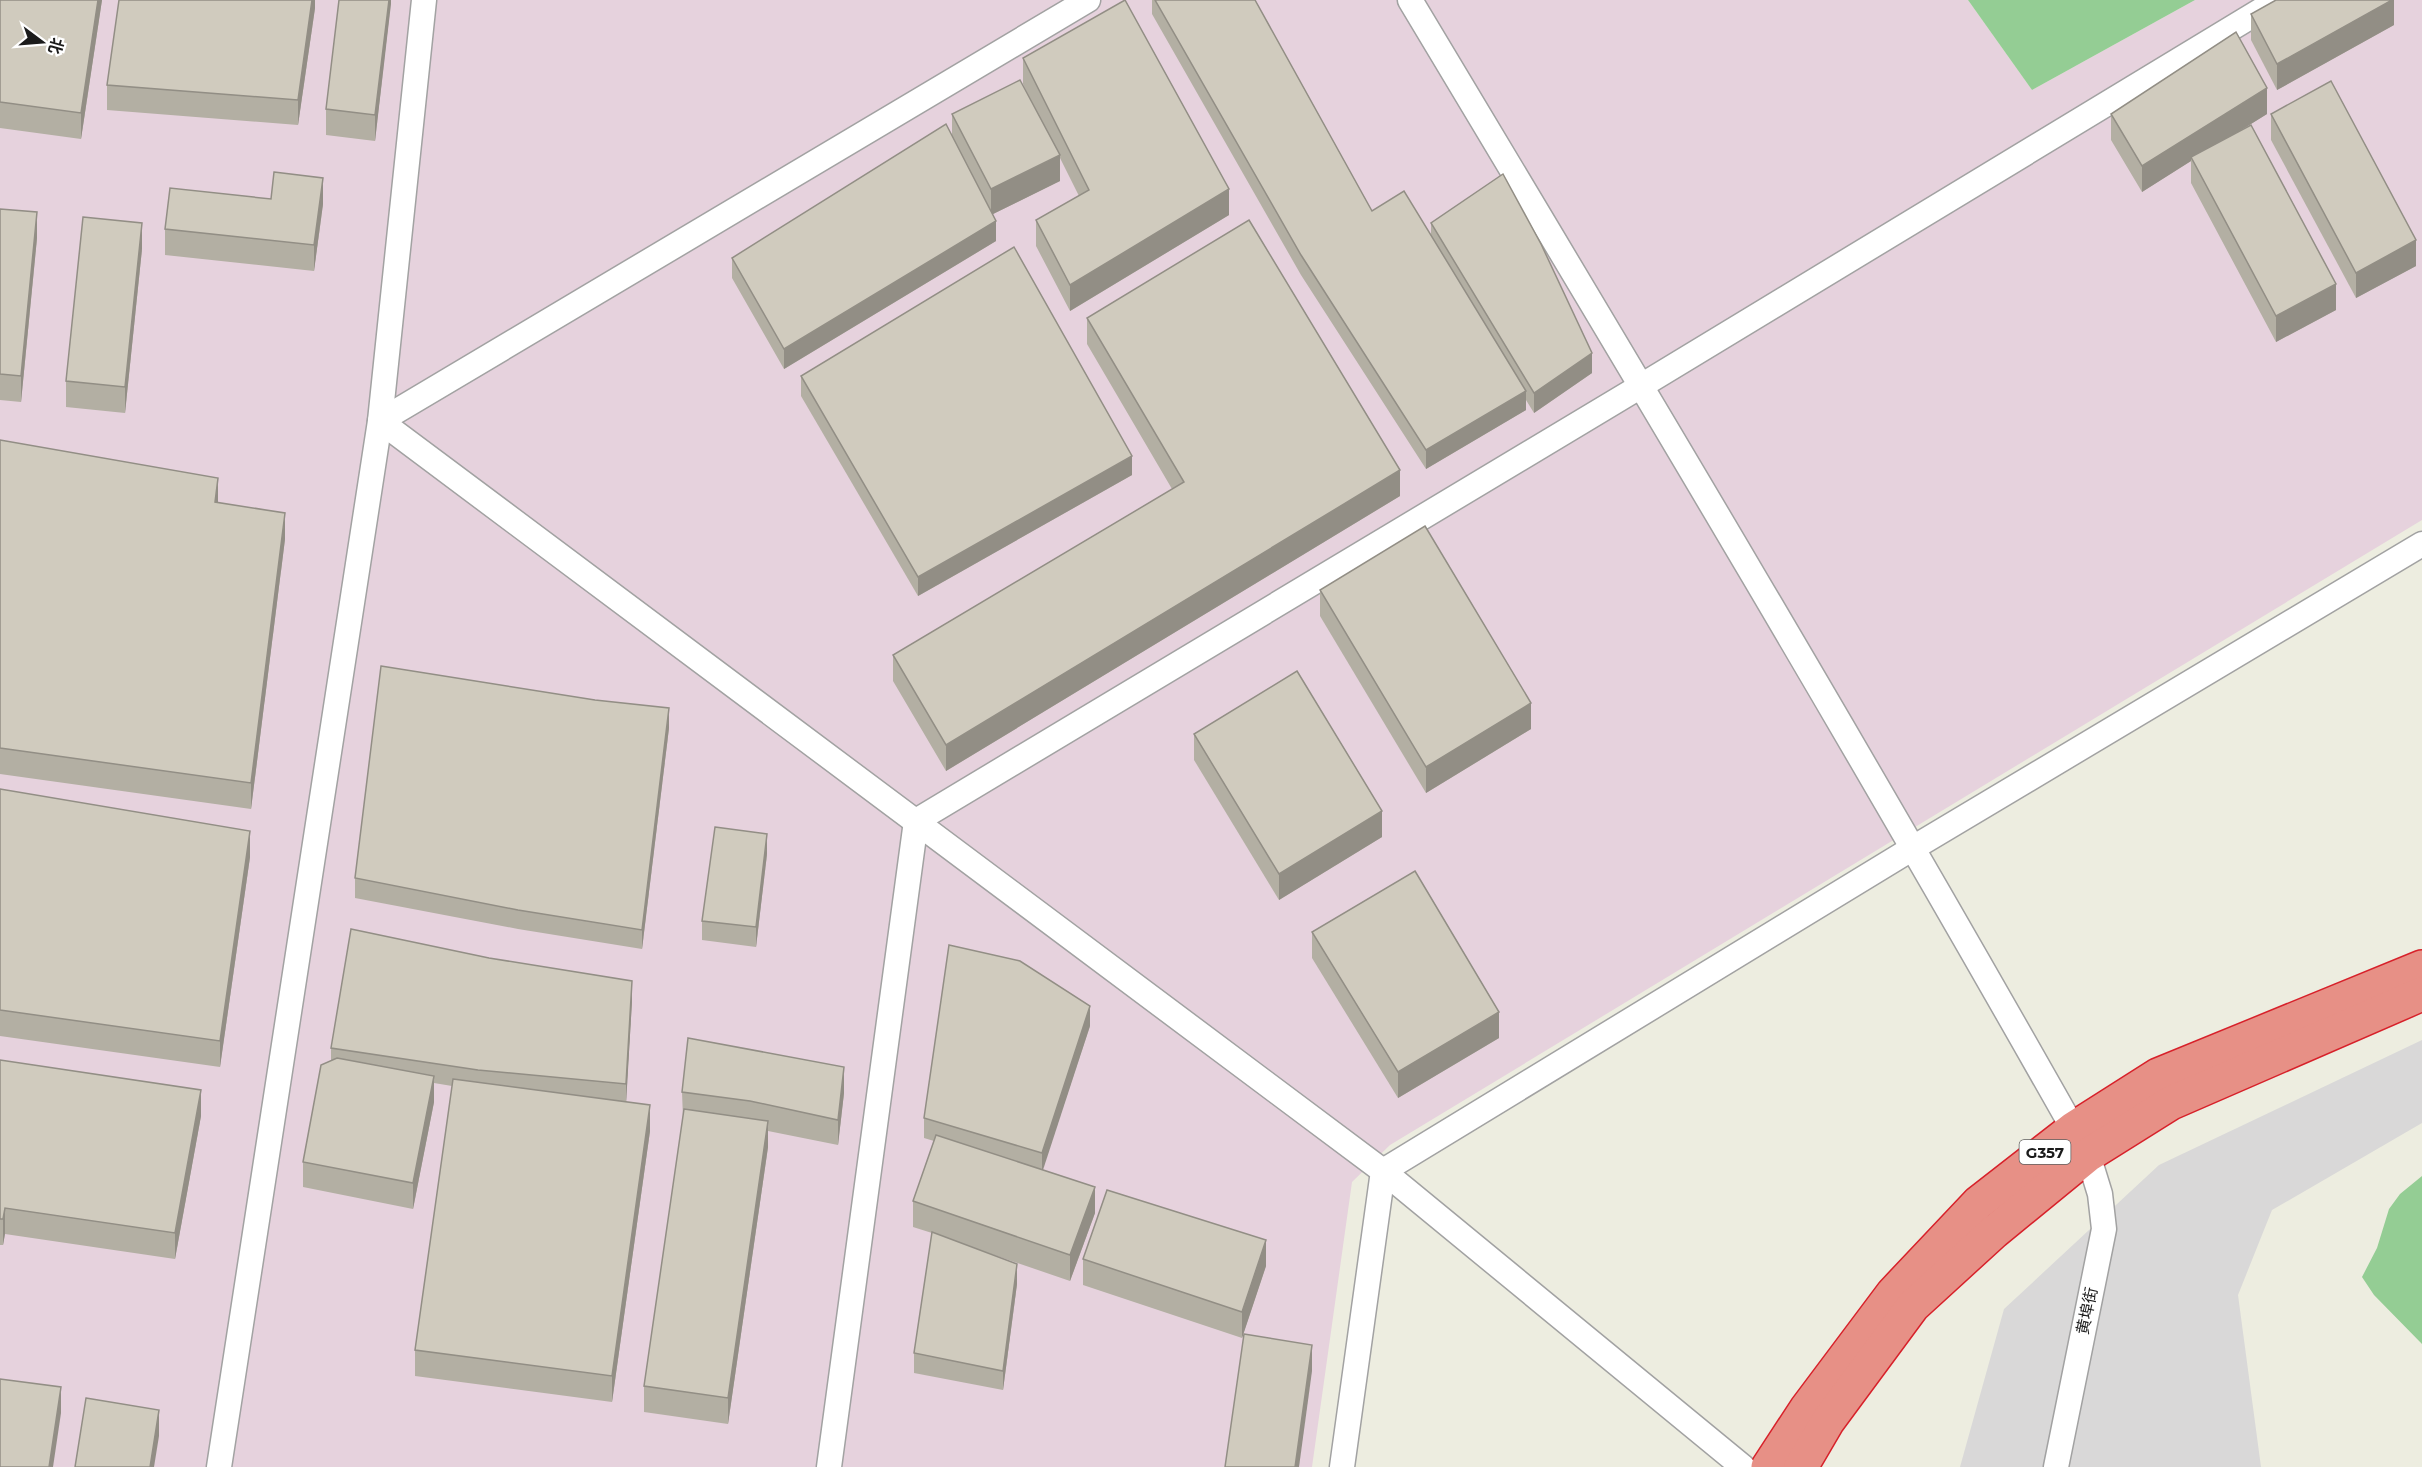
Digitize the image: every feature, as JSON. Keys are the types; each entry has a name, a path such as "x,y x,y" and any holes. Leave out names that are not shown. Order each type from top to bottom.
{"highway":[{"name":"G357","path":"1801,1467 1828,1421 1913,1306 1994,1232 2081,1142 2158,1075 2422,967"},
{"name":"G357","path":"1768,1467 1806,1409 1893,1293 1978,1203 2081,1142 2422,994"}],"street":[{"path":"219,1467 380,421 424,0"},
{"path":"380,421 1088,0"},
{"name":"黄埠街","path":"1410,0 1913,848 2081,1142 2100,1194 2104,1229 2056,1467"},
{"path":"916,821 2278,0"},
{"path":"380,421 1383,1171 1743,1467"},
{"path":"1383,1171 1913,848 2422,544"},
{"path":"829,1467 916,821"},
{"path":"1342,1467 1383,1171"}],"shaded area":[{"path":"0,0 1968,0 2032,90 2195,0 2422,0 2422,520 1390,1145 1352,1182 1312,1467 0,1467"},
{"path":"2422,1040 2422,1123 2272,1210 2238,1295 2261,1467 1960,1467 2004,1309 2159,1165"}],"green space":[{"path":"1968,0 2195,0 2032,90"},
{"path":"2422,1176 2422,1344 2374,1295 2362,1277 2377,1248 2389,1209 2400,1194"}],"building":[{"path":"0,0 98,0 81,113 0,102"},
{"path":"119,0 312,0 298,100 107,85"},
{"path":"339,0 389,0 375,115 326,109"},
{"path":"1125,0 1229,189 1070,285 1036,220 1089,190 1023,58"},
{"path":"1155,0 1255,0 1372,211 1404,191 1526,391 1426,450 1301,255"},
{"path":"2276,0 2392,0 2277,64 2251,14"},
{"path":"2236,32 2267,88 2142,166 2111,114"},
{"path":"1020,80 1060,155 991,189 952,114"},
{"path":"2331,81 2416,240 2356,273 2271,114"},
{"path":"946,124 996,221 784,349 732,258"},
{"path":"2251,125 2336,284 2276,316 2191,157"},
{"path":"274,172 323,178 314,245 165,229 170,188 271,199"},
{"path":"1503,174 1541,244 1592,353 1534,393 1431,223"},
{"path":"0,209 37,212 21,376 0,374"},
{"path":"83,217 142,223 125,387 66,381"},
{"path":"1249,220 1400,470 946,745 893,655 1184,482 1087,318"},
{"path":"1014,247 1132,456 918,577 801,376"},
{"path":"0,440 218,478 215,502 285,513 251,783 0,748"},
{"path":"1425,526 1531,703 1426,767 1320,590"},
{"path":"381,666 595,700 669,708 642,930 518,910 355,878"},
{"path":"1297,671 1382,811 1279,874 1194,734"},
{"path":"0,789 250,831 220,1041 0,1010"},
{"path":"715,827 767,834 756,927 702,921"},
{"path":"1415,871 1499,1012 1398,1072 1312,932"},
{"path":"351,929 489,958 632,981 626,1084 478,1070 331,1048"},
{"path":"949,945 1020,961 1090,1006 1042,1153 924,1118"},
{"path":"688,1038 844,1067 838,1120 750,1101 682,1092"},
{"path":"337,1058 434,1076 413,1183 303,1162 321,1065"},
{"path":"0,1060 201,1090 175,1233 5,1208 3,1219 0,1219"},
{"path":"453,1079 650,1105 612,1376 415,1350"},
{"path":"684,1109 768,1121 728,1398 644,1386"},
{"path":"936,1135 1095,1187 1070,1255 913,1201"},
{"path":"1107,1190 1266,1240 1242,1312 1083,1259"},
{"path":"932,1232 1017,1264 1003,1371 914,1353"},
{"path":"1244,1334 1312,1345 1295,1467 1225,1467"},
{"path":"0,1379 61,1387 49,1467 0,1467"},
{"path":"86,1398 159,1410 150,1467 75,1467"}]}
